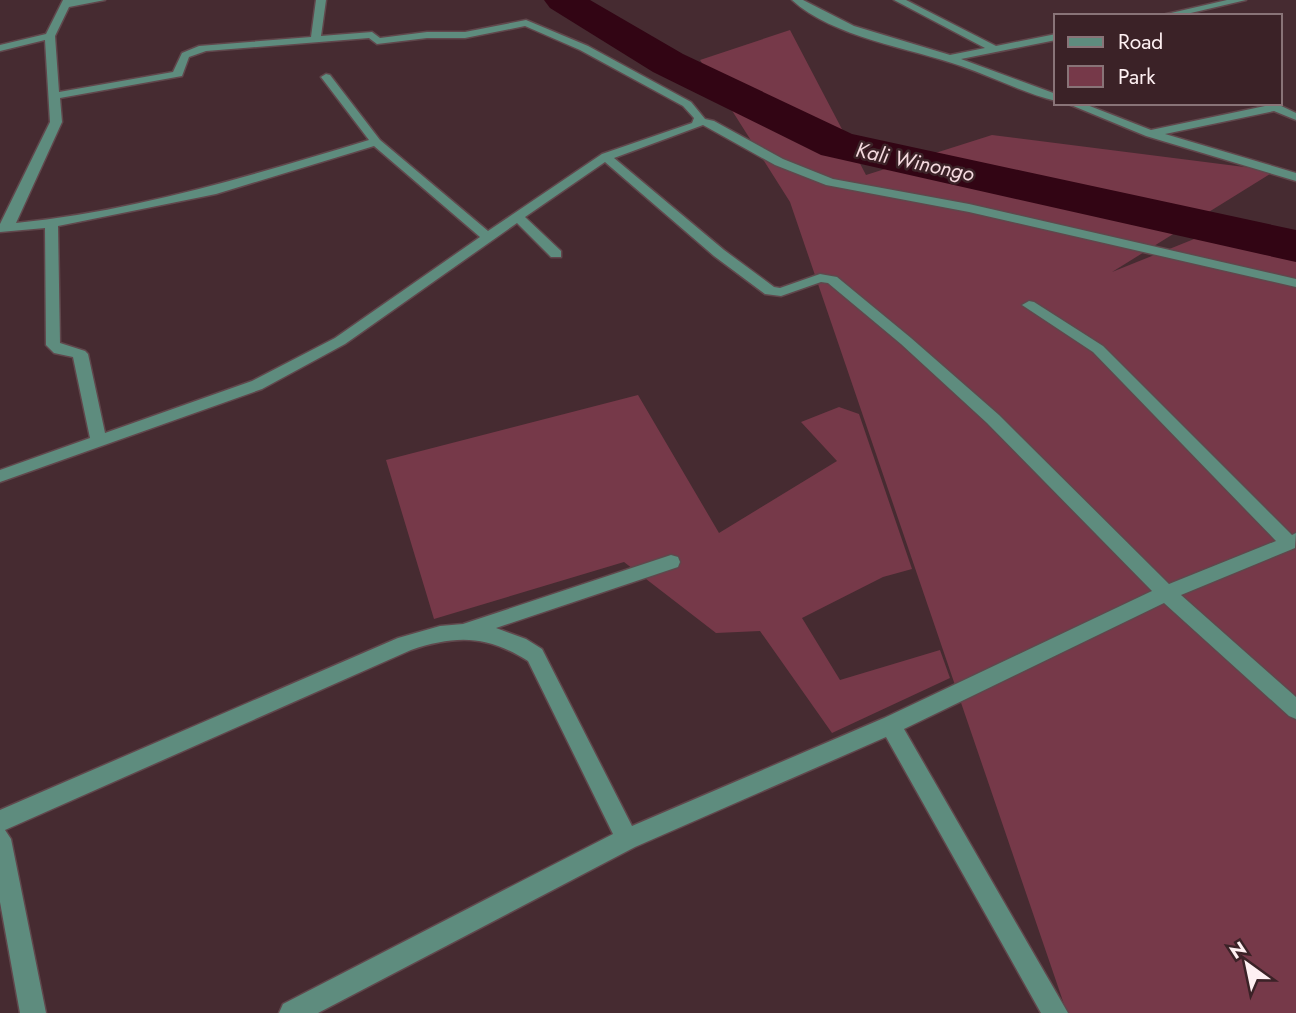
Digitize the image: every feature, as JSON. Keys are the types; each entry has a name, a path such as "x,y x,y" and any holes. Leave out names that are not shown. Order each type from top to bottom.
{"street":[{"path":"3,228 56,122 51,36 67,2 100,0"},
{"path":"316,40 321,0"},
{"path":"798,0 830,19 950,58 1054,97"},
{"path":"900,0 994,49"},
{"path":"1173,14 1241,0"},
{"path":"0,476 257,385 306,361 340,341 489,237 544,195 606,156 698,125 700,118 687,104 584,48 526,23 465,35 427,35 377,41 372,35 195,50 180,58 178,74 54,96"},
{"path":"0,48 51,36"},
{"path":"950,58 1054,37"},
{"path":"326,77 376,142 489,237"},
{"path":"1076,105 1150,134 1296,177"},
{"path":"1150,134 1269,106 1296,117"},
{"path":"699,121 710,123 779,162 830,182 969,208 1296,283"},
{"path":"3,228 51,223 212,191 376,142"},
{"path":"606,156 719,253 770,291 781,292 820,278 832,280 906,341 993,419 1166,593 1296,710"},
{"path":"517,216 556,254"},
{"path":"51,223 53,345 80,354 99,441"},
{"path":"292,1013 627,839 891,725 1166,593 1292,542 1098,349 1029,305"},
{"path":"461,632 671,562"},
{"path":"0,821 405,644 432,635 461,632 496,634 519,643 535,655 627,839"},
{"path":"891,725 1055,1013"},
{"path":"0,839 33,1013"}],"green space":[{"path":"790,30 866,175 992,135 1275,171 1112,272 1234,223 1296,232 1296,1013 1067,1013 790,202 700,60"},
{"path":"638,395 719,533 837,461 801,422 839,407 859,414 912,569 883,577 802,618 840,680 940,650 950,678 832,733 760,631 716,633 624,562 434,619 386,460"}],"waterway":[{"name":"Kali Winongo","path":"563,0 668,63 838,145 1296,246"}]}
